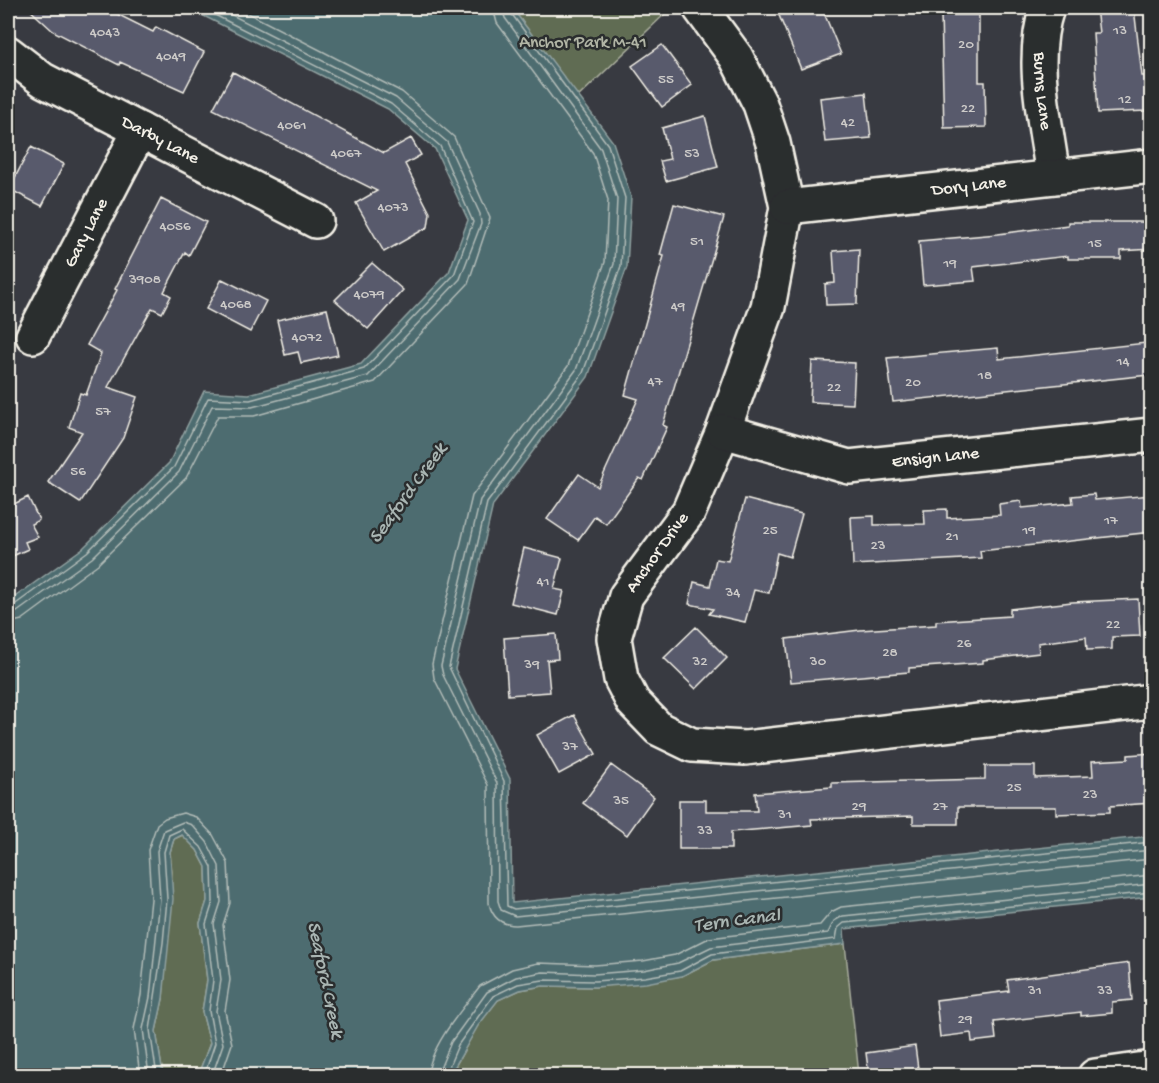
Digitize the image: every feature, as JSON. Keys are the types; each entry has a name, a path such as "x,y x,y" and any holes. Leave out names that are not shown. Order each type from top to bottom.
{"street":[{"name":"Anchor Drive","path":"700,8 736,57 760,104 773,143 787,207 768,307 723,431 689,511 626,596 614,638 621,679 633,702 659,729 692,745 745,748 1152,701"},
{"name":"Burns Lane","path":"1047,8 1039,31 1039,61 1053,177"},
{"name":"Darby Lane","path":"8,53 44,80 316,221"},
{"name":"Gary Lane","path":"33,336 140,130"},
{"name":"Dory Lane","path":"787,207 1152,166"},
{"name":"Ensign Lane","path":"723,431 849,467 1152,435"},
{"path":"1095,1076 1152,1068"}],"green space":[{"name":"Anchor Park M-41","path":"512,8 671,8 578,97"},
{"path":"183,835 197,850 206,867 207,901 200,923 207,980 202,1012 210,1043 198,1075 163,1075 156,1031 163,999 172,872 170,852 174,839"},
{"path":"845,944 859,1075 450,1076 478,1025 498,1000 520,990 543,986 595,987 682,976 713,960"}],"water":[{"path":"188,8 512,8 613,142 631,197 627,267 588,377 493,505 455,669 510,779 512,903 1151,836 1151,897 844,929 845,944 713,960 682,976 646,983 595,987 543,986 520,990 498,1000 478,1026 450,1075 198,1075 210,1043 202,1012 207,980 200,923 207,901 206,867 197,850 182,835 174,839 170,852 173,899 163,999 156,1031 163,1075 8,1075 8,602 83,548 169,463 204,391 249,394 361,364 449,272 468,220 435,149 388,109"}],"building":[{"path":"28,8 105,8 153,32 156,27 204,52 184,91 120,62 119,65 53,31"},
{"path":"776,8 822,8 841,54 801,69"},
{"path":"1096,8 1134,8 1142,76 1145,76 1146,111 1098,113 1093,33 1099,33"},
{"path":"941,15 979,15 979,82 985,82 986,127 944,128"},
{"path":"662,45 692,85 662,107 632,66"},
{"path":"233,72 384,153 411,138 421,155 405,164 430,213 428,227 384,252 356,203 377,191 213,109"},
{"path":"866,93 871,138 825,142 820,98"},
{"path":"705,116 718,167 666,181 660,161 670,159 662,128"},
{"path":"31,147 64,164 42,206 9,189"},
{"path":"161,199 206,222 189,255 185,252 164,292 171,296 162,313 152,308 108,387 137,397 123,438 80,503 48,482 82,432 69,427 80,393 86,395 101,353 87,345 117,290 115,289"},
{"path":"674,204 724,217 663,425 667,427 643,480 639,478 606,524 595,516 578,540 547,519 579,474 598,487 638,399 625,395 664,256 660,255"},
{"path":"1068,222 1152,222 1152,249 1121,251 1121,259 1068,259 1068,256 973,267 975,281 923,285 919,241 998,234 1068,225"},
{"path":"859,249 857,304 826,305 825,284 835,283 833,251"},
{"path":"372,263 403,290 368,329 335,300"},
{"path":"222,279 266,301 250,332 206,309"},
{"path":"327,309 338,355 301,363 298,352 285,355 277,320"},
{"path":"1146,343 1149,375 893,402 887,358 998,348 999,359"},
{"path":"812,361 855,363 853,404 810,402"},
{"path":"1094,494 1095,500 1152,495 1152,532 980,551 981,558 853,565 851,517 874,516 874,525 925,524 924,510 947,509 947,518 1000,515 999,504 1021,501 1022,508 1073,503 1072,496"},
{"path":"28,497 39,520 31,524 38,537 25,542 28,549 8,558 8,507"},
{"path":"745,499 802,514 790,557 777,553 769,593 754,590 745,622 709,614 713,609 689,604 694,582 710,586 716,559 728,561"},
{"path":"524,548 562,558 554,589 564,591 558,615 511,603"},
{"path":"1138,599 1140,636 1112,637 1112,649 1087,650 1086,637 1038,643 1039,653 983,660 983,663 909,668 909,672 791,682 786,639 860,630 936,625 936,621 1010,616 1010,609 1072,602"},
{"path":"696,627 727,658 696,689 664,658"},
{"path":"556,634 558,659 547,660 550,692 508,695 504,638"},
{"path":"574,715 596,754 559,774 537,735"},
{"path":"1152,753 1152,803 1110,806 1110,812 1056,814 1056,807 958,807 958,824 913,824 913,816 811,819 812,825 731,832 731,849 679,849 679,800 706,800 706,811 757,811 755,793 832,787 832,783 985,779 985,766 1035,766 1035,778 1093,776 1092,761 1128,759 1128,755"},
{"path":"611,765 654,797 627,835 583,803"},
{"path":"1129,963 1132,1000 1112,1002 1112,1013 1081,1016 1081,1012 994,1022 996,1039 972,1042 971,1033 940,1037 936,1000 1009,991 1007,980"},
{"path":"915,1046 919,1076 869,1076 866,1053"}],"water label":[{"name":"Seaford Creek","path":"409,494"},
{"name":"Tern Canal","path":"737,922"},
{"name":"Seaford Creek","path":"324,980"}]}
